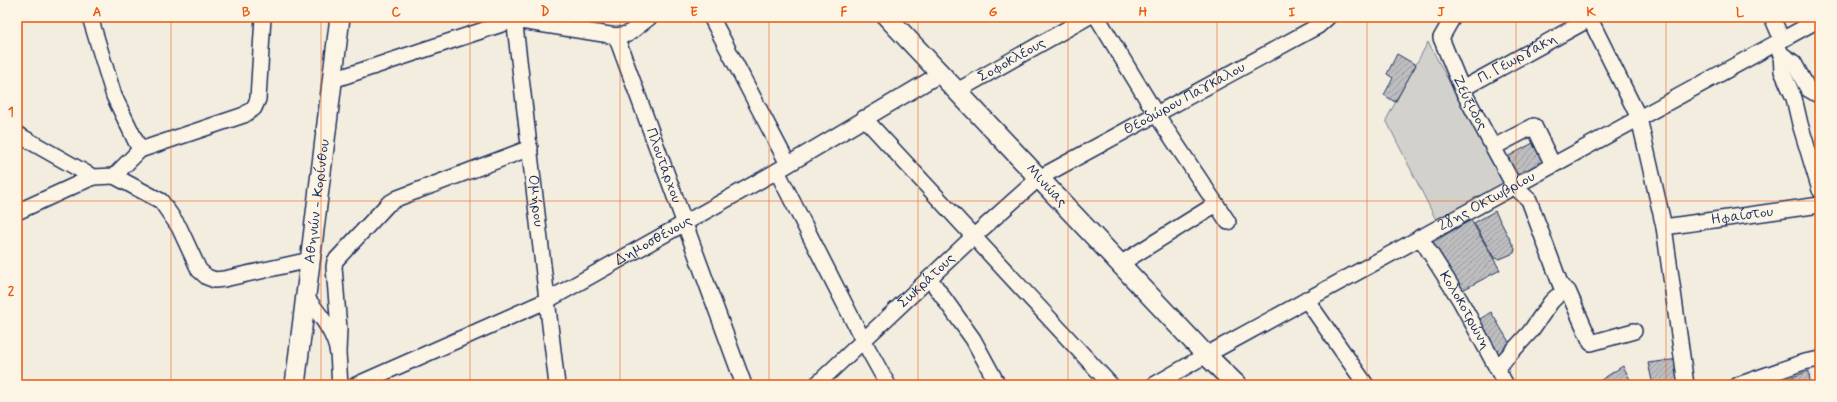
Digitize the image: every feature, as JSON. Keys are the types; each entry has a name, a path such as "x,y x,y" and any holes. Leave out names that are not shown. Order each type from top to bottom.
{"main road":[{"name":"Αθηνών - Κορίνθου","path":"295,385 340,17"},
{"name":"Μινώας","path":"887,17 1206,355 1229,382"}],"street":[{"path":"90,17 114,96 140,150"},
{"path":"114,176 140,150 244,115 254,108 258,99 263,17"},
{"path":"333,80 514,18 616,36 628,34 650,17"},
{"path":"711,17 863,340 888,385"},
{"path":"1097,17 1156,114 1228,222"},
{"name":"Θεοδώρου Παγκάλου","path":"1039,178 1318,26 1328,17"},
{"name":"Ζεύξιδος","path":"1453,17 1441,38 1462,89 1514,186 1529,200 1561,286 1568,291 1591,343 1634,331"},
{"path":"1772,17 1780,46 1782,71 1794,98 1800,124 1820,190"},
{"name":"Ομήρου","path":"514,18 557,385"},
{"path":"1590,18 1639,118 1664,227 1686,385"},
{"name":"Π. Γεωργάκη","path":"1462,89 1590,18"},
{"name":"Σοφοκλέους","path":"957,92 1081,19"},
{"name":"28ης Οκτωβρίου","path":"1154,385 1420,237 1639,118 1780,46 1820,19"},
{"name":"Πλουτάρχου","path":"616,36 686,222 744,385"},
{"path":"1780,46 1794,63 1814,93 1794,98"},
{"name":"Δημοσθένους","path":"356,385 548,300 783,168 864,118 940,74"},
{"path":"864,118 1111,385"},
{"path":"1494,147 1534,126 1553,165"},
{"path":"17,134 93,177"},
{"path":"340,385 338,352 339,329 334,267 339,256 388,204 398,198 530,148"},
{"path":"17,212 93,177 114,176 161,201 179,227 199,270 207,277 215,280 224,279 310,260"},
{"name":"Σωκράτους","path":"816,385 973,237 1039,178"},
{"path":"1120,264 1216,204"},
{"name":"Ηφαίστου","path":"1664,227 1820,205"},
{"name":"Κολοκοτρώνη","path":"1420,237 1460,300 1506,385"},
{"path":"930,279 972,339 998,385"},
{"path":"306,297 322,318 338,352"},
{"path":"1497,368 1530,332 1556,297"},
{"path":"1306,300 1366,385"},
{"path":"1738,385 1820,359"}],"shaded area":[{"path":"1428,42 1504,185 1436,220 1386,120"}],"building":[{"path":"1397,54 1416,65 1395,102 1384,95 1393,78 1387,74"},
{"path":"1533,143 1535,148 1539,146 1547,161 1521,175 1515,174 1507,157"},
{"path":"1495,211 1515,249 1514,253 1500,259 1494,258 1474,223"},
{"path":"1471,220 1500,270 1459,292 1431,243"},
{"path":"1491,312 1512,347 1497,360 1477,321"},
{"path":"1679,359 1682,385 1653,385 1648,363"},
{"path":"1623,366 1633,385 1604,385 1601,380"},
{"path":"1809,371 1810,385 1770,385"}]}
